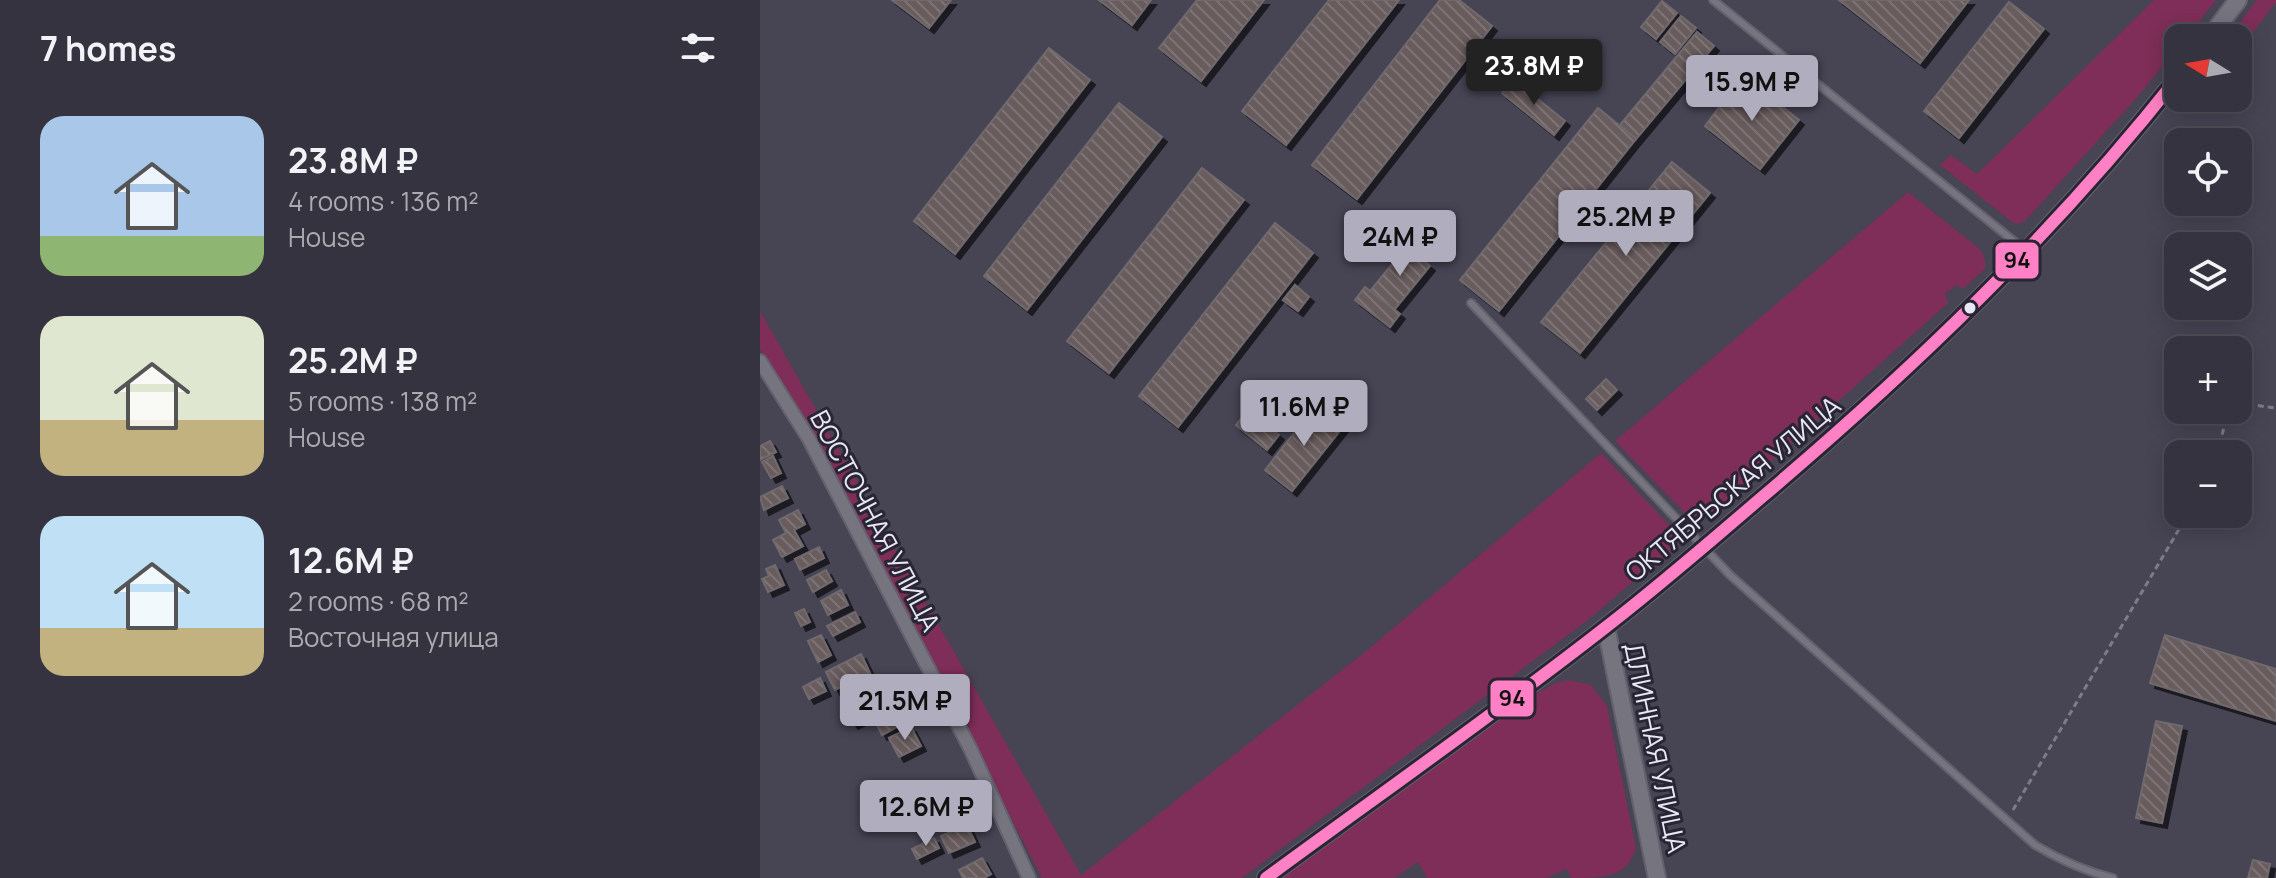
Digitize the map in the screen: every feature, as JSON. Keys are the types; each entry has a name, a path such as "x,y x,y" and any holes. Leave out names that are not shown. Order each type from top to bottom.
{"street":[{"path":"2220,24 2238,0"},
{"name":"ОКТЯБРЬСКАЯ УЛИЦА","path":"1266,878 1606,627 1816,452 1914,363 2028,252 2164,94"},
{"name":"ВОСТОЧНАЯ УЛИЦА","path":"760,361 809,439 971,750 1029,878"},
{"name":"ДЛИННАЯ УЛИЦА","path":"1606,627 1657,878"}],"lane":[{"path":"1713,0 2028,252"},
{"path":"1471,303 1730,575 2035,845 2061,861 2113,878"}],"path":[{"path":"2252,405 2276,408"},
{"path":"2007,821 2180,528"}],"shaded area":[{"path":"2154,0 2216,0 2197,24 2164,24 2164,64 2025,221 2018,224 2012,222 1940,165 1951,155 1977,174"},
{"path":"2257,0 2276,0 2252,34 2252,24 2239,24"},
{"path":"1908,192 1981,250 1985,269 1963,289 1956,285 1945,294 1948,303 1710,516 1692,516 1684,512 1615,441"},
{"path":"760,311 1081,875 1365,652 1601,453 1673,529 1672,548 1588,620 1242,878 1042,878 816,441 760,349"},
{"path":"1568,680 1591,685 1607,706 1636,848 1632,858 1620,871 1583,878 1571,878 1566,869 1547,878 1427,878 1418,862 1394,878 1282,878 1534,695"}],"building":[{"path":"892,0 951,0 929,28"},
{"path":"1099,0 1151,0 1132,25"},
{"path":"1197,0 1264,0 1201,81 1159,48"},
{"path":"1329,0 1399,0 1286,145 1242,111"},
{"path":"1440,0 1459,0 1492,26 1357,199 1312,165"},
{"path":"1839,0 1969,0 1920,63"},
{"path":"1662,1 1677,13 1656,39 1641,27"},
{"path":"2009,2 2044,29 1959,138 1924,111"},
{"path":"1681,16 1696,28 1675,54 1660,42"},
{"path":"1697,32 1714,46 1636,139 1620,125"},
{"path":"1049,48 1090,80 955,254 914,221"},
{"path":"1743,76 1799,120 1760,169 1705,126"},
{"path":"1513,79 1565,121 1554,135 1502,93"},
{"path":"1119,103 1162,137 1027,310 984,276"},
{"path":"1598,108 1636,139 1499,311 1460,280"},
{"path":"1672,162 1710,193 1580,353 1541,322"},
{"path":"1202,168 1244,200 1109,373 1067,341"},
{"path":"1275,223 1313,253 1178,427 1139,396"},
{"path":"1406,247 1430,266 1394,310 1370,291"},
{"path":"1295,285 1309,297 1298,311 1283,300"},
{"path":"1365,287 1400,314 1390,327 1355,300"},
{"path":"1606,379 1617,390 1597,410 1586,399"},
{"path":"1316,405 1343,427 1292,491 1265,470"},
{"path":"1248,410 1279,435 1267,450 1236,425"},
{"path":"770,441 776,452 760,460 760,446"},
{"path":"773,456 781,473 771,478 762,462"},
{"path":"782,486 788,498 764,510 760,497"},
{"path":"798,510 805,524 794,530 803,546 782,557 773,540 786,533 779,520"},
{"path":"819,547 824,558 800,570 795,559"},
{"path":"775,565 784,585 768,592 762,579 769,576 766,569"},
{"path":"826,570 832,581 813,592 807,580"},
{"path":"841,590 848,605 828,615 821,601"},
{"path":"804,609 810,622 801,626 795,613"},
{"path":"855,612 860,622 833,636 827,626"},
{"path":"821,635 831,655 818,662 808,641"},
{"path":"2165,635 2276,669 2276,721 2150,683"},
{"path":"861,654 870,673 835,690 826,672"},
{"path":"820,678 826,691 809,699 803,687"},
{"path":"883,678 889,691 860,704 854,691"},
{"path":"902,706 909,720 882,735 875,721"},
{"path":"859,707 865,718 853,724 847,713"},
{"path":"2156,721 2182,726 2162,823 2136,818"},
{"path":"911,727 921,746 899,757 889,738"},
{"path":"945,781 950,792 911,810 906,799"},
{"path":"955,806 960,817 939,826 934,815"},
{"path":"967,825 975,842 949,853 941,836"},
{"path":"934,838 939,848 917,859 912,849"},
{"path":"982,858 991,874 984,878 963,878 959,870"},
{"path":"2253,860 2270,864 2267,878 2248,878"}],"transit line":[{"name":"94","path":"1266,878 1606,627 1817,449 1927,350 2032,245 2164,94"}]}
